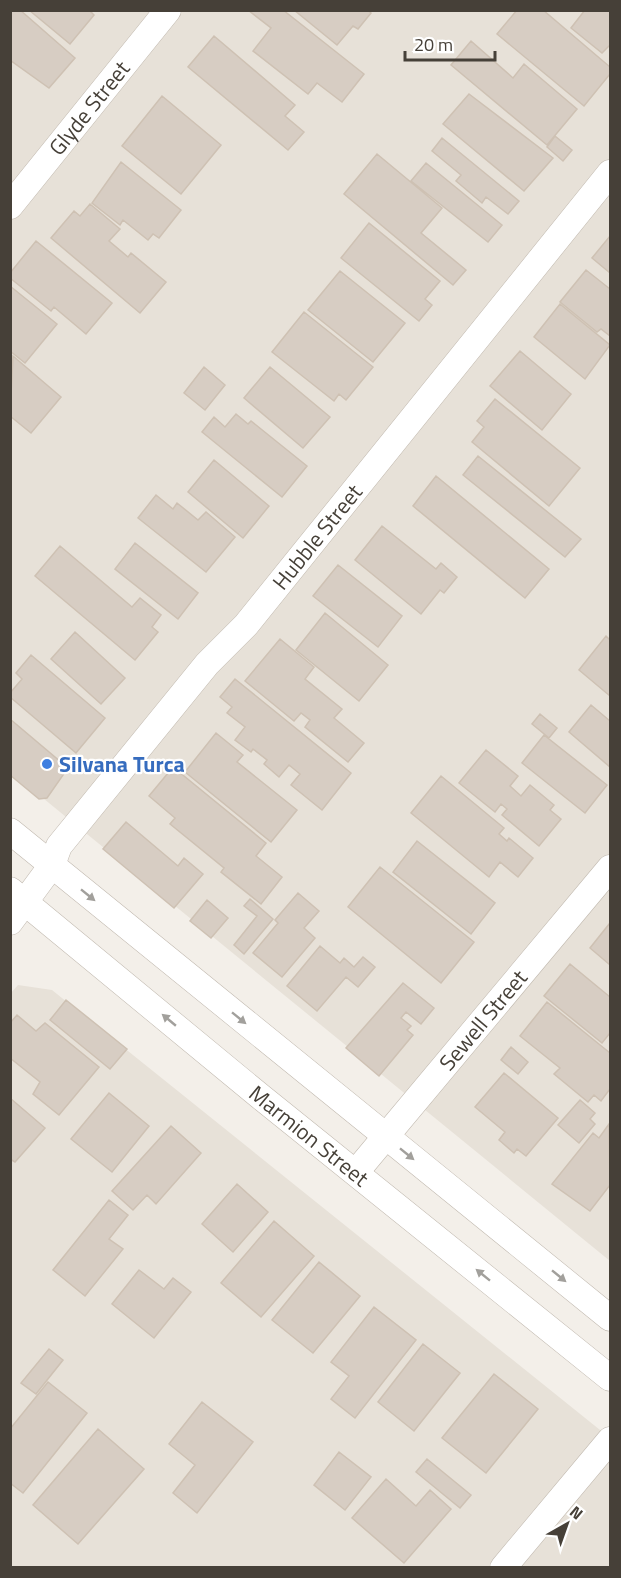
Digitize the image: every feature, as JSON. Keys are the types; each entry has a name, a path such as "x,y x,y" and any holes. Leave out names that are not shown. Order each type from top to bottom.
{"street":[{"name":"Glyde Street","path":"10,206 168,10"},
{"name":"Hubble Street","path":"15,905 52,865 59,846 207,664 246,625 610,173"},
{"name":"Marmion Street","path":"10,831 610,1318"},
{"name":"Sewell Street","path":"356,1172 610,868"},
{"name":"Marmion Street","path":"15,905 356,1172 610,1378"},
{"path":"503,1568 610,1440"}],"shaded area":[{"path":"10,11 610,11 610,1261 11,772"},
{"path":"18,985 52,990 610,1438 610,1567 11,1568 10,994"}],"building":[{"path":"10,10 20,10 75,58 49,88 10,60"},
{"path":"29,10 89,10 94,15 70,44"},
{"path":"248,10 283,10 364,74 342,102 317,83 308,94 253,51 271,28"},
{"path":"294,10 368,10 371,13 358,29 353,26 337,45"},
{"path":"517,10 543,10 610,67 610,74 584,106 497,34"},
{"path":"585,10 610,10 610,45 602,53 571,28"},
{"path":"214,36 295,105 285,116 304,132 288,150 188,67"},
{"path":"471,41 513,78 524,64 577,109 547,145 451,65"},
{"path":"469,94 553,158 524,191 443,124"},
{"path":"162,96 221,145 181,194 122,146"},
{"path":"555,136 572,150 563,161 547,147"},
{"path":"442,138 519,201 508,214 486,197 482,203 456,181 461,175 432,151"},
{"path":"377,154 442,208 421,233 466,270 453,285 344,194"},
{"path":"121,162 181,210 159,238 153,234 148,240 123,220 120,225 92,203"},
{"path":"426,163 502,225 488,242 411,181"},
{"path":"90,204 120,229 109,241 128,257 131,253 166,282 140,313 51,238 74,211 80,216"},
{"path":"369,223 440,281 425,299 432,305 419,321 341,258"},
{"path":"610,236 610,273 592,258"},
{"path":"36,241 112,303 86,334 54,307 51,311 10,278 10,273"},
{"path":"586,270 610,289 610,336 601,329 597,332 560,302"},
{"path":"340,271 405,323 373,362 308,310"},
{"path":"10,286 57,324 25,363 10,351"},
{"path":"560,304 610,345 585,379 534,337"},
{"path":"304,312 373,367 346,400 339,394 334,401 272,352"},
{"path":"520,351 571,394 542,430 490,386"},
{"path":"13,356 61,397 31,433 10,416"},
{"path":"204,367 225,385 205,410 184,393"},
{"path":"270,367 330,417 303,448 244,398"},
{"path":"495,399 580,468 549,506 472,442 484,427 477,421"},
{"path":"236,414 248,424 251,421 307,466 282,497 202,432 214,417 225,427"},
{"path":"478,456 581,539 565,557 463,475"},
{"path":"214,460 269,506 243,538 188,492"},
{"path":"436,476 549,569 525,598 413,506"},
{"path":"156,495 173,509 177,503 198,520 206,512 235,537 206,572 138,518"},
{"path":"382,526 436,569 441,563 457,577 444,593 440,590 421,614 355,560"},
{"path":"135,543 198,593 178,619 115,569"},
{"path":"60,546 132,607 140,598 161,615 152,627 158,632 135,660 35,576"},
{"path":"338,565 402,616 378,647 313,596"},
{"path":"325,613 388,665 359,701 296,650"},
{"path":"75,632 125,678 101,704 51,659"},
{"path":"606,636 610,640 610,696 579,670"},
{"path":"280,639 314,667 305,679 342,709 334,718 364,743 348,762 305,727 310,720 301,713 294,721 245,681"},
{"path":"31,655 105,718 76,753 10,697 10,693 22,679 16,673"},
{"path":"235,679 351,773 322,810 291,785 300,774 289,765 279,777 264,764 267,760 253,749 251,752 235,740 245,727 227,713 232,707 220,697"},
{"path":"591,705 610,721 610,767 569,732"},
{"path":"540,714 557,728 549,738 532,724"},
{"path":"10,719 68,768 47,798 39,799 10,775"},
{"path":"216,733 243,755 237,762 297,810 271,842 185,772"},
{"path":"544,735 607,785 585,813 522,763"},
{"path":"486,750 518,776 510,786 521,796 530,785 554,805 550,810 561,819 539,846 502,815 507,809 501,804 495,812 459,783"},
{"path":"173,767 266,843 256,856 282,877 261,904 221,872 224,868 170,824 175,818 149,796"},
{"path":"441,776 504,828 499,834 507,841 509,838 533,858 518,877 500,862 489,877 411,813"},
{"path":"126,822 178,866 184,858 203,874 174,908 103,849"},
{"path":"417,841 495,903 471,934 393,872"},
{"path":"380,867 474,942 441,983 348,907"},
{"path":"298,893 319,911 304,928 315,938 282,977 253,953 278,923 275,920"},
{"path":"250,899 273,919 244,954 234,945 257,916 244,906"},
{"path":"207,900 228,918 211,938 190,921"},
{"path":"610,923 610,965 590,948"},
{"path":"320,946 340,963 344,958 354,967 363,957 375,967 358,987 346,977 317,1011 287,986"},
{"path":"570,964 610,997 610,1033 602,1043 544,996"},
{"path":"403,983 434,1008 421,1024 406,1012 401,1018 411,1026 407,1030 413,1035 379,1076 346,1048"},
{"path":"66,1000 127,1049 110,1069 50,1020"},
{"path":"547,1002 610,1053 610,1089 601,1101 594,1095 588,1102 554,1074 560,1068 520,1036"},
{"path":"17,1015 36,1031 45,1023 99,1067 59,1115 33,1094 40,1082 10,1058 10,1023"},
{"path":"511,1047 528,1062 518,1074 501,1060"},
{"path":"504,1073 558,1118 526,1156 517,1149 514,1153 499,1140 505,1132 475,1107"},
{"path":"109,1093 149,1126 112,1172 71,1139"},
{"path":"10,1098 45,1128 15,1162 10,1159"},
{"path":"580,1100 595,1113 590,1119 595,1124 579,1143 558,1125"},
{"path":"609,1124 610,1185 590,1211 552,1184 593,1133 599,1138"},
{"path":"171,1126 201,1153 156,1204 147,1195 133,1210 112,1191"},
{"path":"237,1184 268,1212 233,1252 202,1224"},
{"path":"109,1200 128,1215 109,1239 123,1249 85,1296 53,1270"},
{"path":"274,1221 314,1256 261,1317 221,1283"},
{"path":"319,1262 360,1296 313,1353 272,1320"},
{"path":"139,1270 164,1289 173,1278 191,1292 154,1338 112,1304"},
{"path":"374,1307 416,1340 355,1418 331,1399 349,1376 331,1362"},
{"path":"423,1344 460,1373 414,1431 378,1402"},
{"path":"49,1349 63,1360 36,1394 21,1383"},
{"path":"494,1374 538,1409 486,1473 442,1438"},
{"path":"48,1382 87,1413 23,1493 10,1483 10,1429"},
{"path":"202,1402 253,1442 197,1513 173,1493 195,1465 169,1444"},
{"path":"98,1429 144,1469 78,1544 33,1505"},
{"path":"339,1452 371,1477 345,1510 314,1485"},
{"path":"427,1459 471,1495 460,1508 416,1472"},
{"path":"386,1479 416,1506 430,1490 451,1509 404,1563 352,1518"}],"place":[{"name":"Silvana Turca","path":"47,764"}]}
